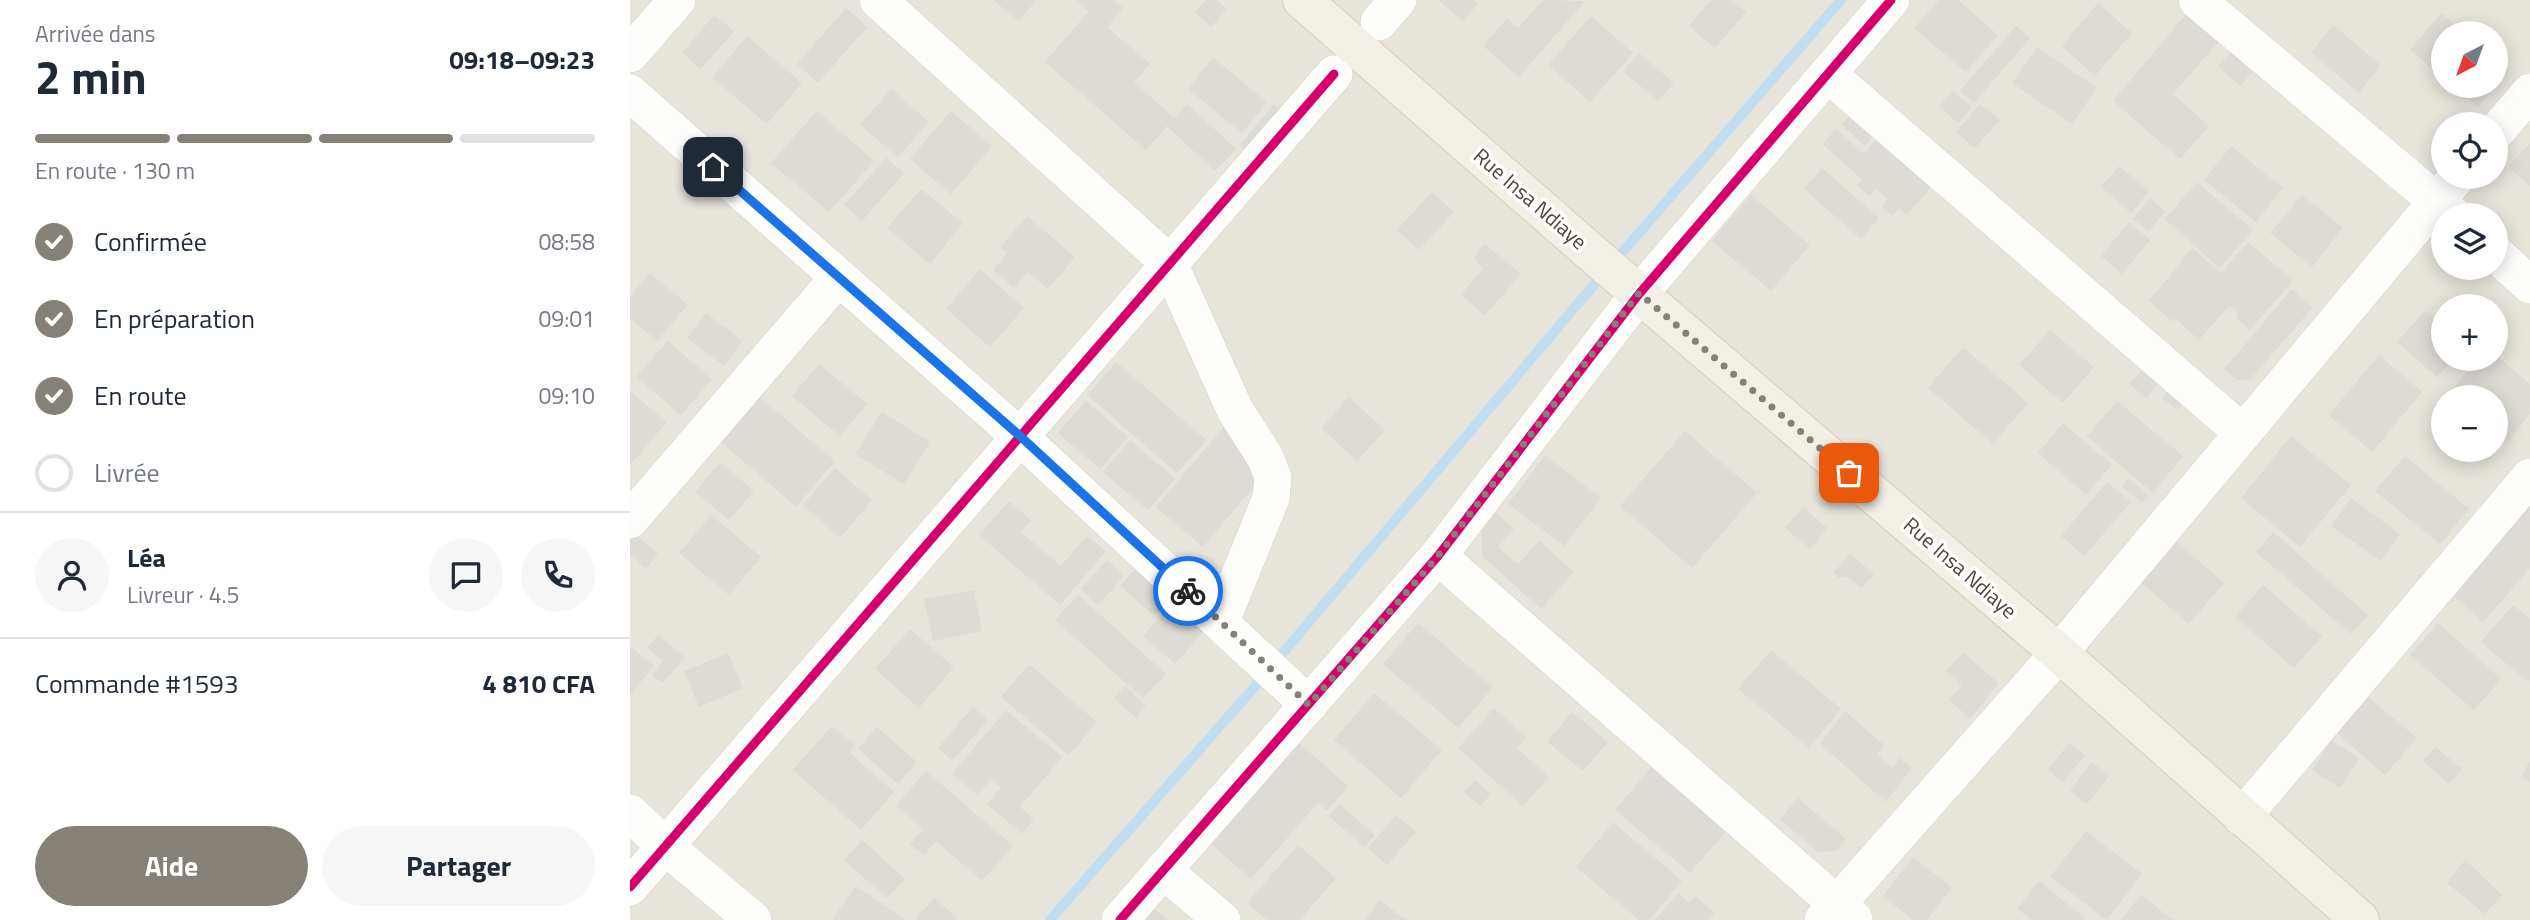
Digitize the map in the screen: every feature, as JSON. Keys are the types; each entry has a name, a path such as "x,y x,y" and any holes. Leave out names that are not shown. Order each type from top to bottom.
{"main road":[{"name":"Rue Insa Ndiaye","path":"1302,0 2059,653 2360,920"}],"street":[{"path":"630,54 677,0"},
{"path":"878,0 1169,263 1235,410 1265,457 1273,477 1271,498 1222,621"},
{"path":"1120,920 1438,556 1639,293 1891,0"},
{"path":"1438,556 1838,915 2243,433 2449,198 2197,0"},
{"path":"630,887 1334,74"},
{"path":"1828,74 2243,433"},
{"path":"2508,118 2530,92"},
{"path":"630,93 1020,436 1222,621 1309,705"},
{"path":"2508,265 2530,285"},
{"path":"630,520 838,278"},
{"path":"2242,817 2530,477"},
{"path":"630,813 666,847 754,920"},
{"path":"1163,870 1222,920"}],"shaded area":[{"path":"630,0 2530,0 2530,920 630,920"}],"building":[{"path":"993,0 1036,0 1019,21"},
{"path":"1076,0 1114,0 1123,8 1107,27 1150,64 1134,82 1174,118 1187,104 1236,149 1215,171 1167,126 1146,150 1045,62 1089,11"},
{"path":"1206,0 1217,0 1227,9 1211,27 1195,12"},
{"path":"1438,0 1473,0 1478,4 1463,21"},
{"path":"1543,0 1585,1 1519,77 1483,46 1507,18 1518,28"},
{"path":"1711,0 1732,0 1746,12 1715,48 1689,26"},
{"path":"1939,0 1958,0 1998,35 1966,72 1914,28"},
{"path":"2098,3 2132,33 2095,76 2062,46"},
{"path":"846,8 867,27 818,83 797,64"},
{"path":"2187,13 2219,41 2173,94 2209,126 2180,159 2113,101"},
{"path":"2441,13 2451,21 2434,21"},
{"path":"714,15 734,31 701,69 682,53"},
{"path":"1591,16 1633,53 1590,102 1548,65"},
{"path":"2333,25 2381,65 2359,93 2311,53"},
{"path":"2431,25 2431,68 2410,50"},
{"path":"2016,26 2030,38 1974,103 1960,91"},
{"path":"747,36 802,83 767,124 712,78"},
{"path":"2037,47 2097,88 2072,124 2012,83"},
{"path":"2231,52 2253,71 2240,86 2218,66"},
{"path":"1639,53 1674,83 1658,101 1623,71"},
{"path":"1213,58 1267,102 1242,133 1188,89"},
{"path":"891,89 929,122 898,157 860,125"},
{"path":"1953,91 1972,107 1958,123 1939,106"},
{"path":"2467,98 2486,98 2478,107"},
{"path":"1274,104 1282,111 1249,152 1240,145"},
{"path":"1980,104 2000,120 1975,148 1956,132"},
{"path":"817,111 874,161 829,212 771,163"},
{"path":"951,111 992,146 951,194 910,159"},
{"path":"1853,111 1877,132 1865,146 1842,125"},
{"path":"1836,129 1864,154 1884,130 1939,178 1907,215 1899,208 1892,216 1882,207 1888,199 1876,189 1869,196 1857,185 1862,179 1822,144"},
{"path":"2530,143 2530,186 2508,167"},
{"path":"2231,146 2283,188 2256,222 2204,180"},
{"path":"886,158 904,173 862,221 844,205"},
{"path":"2119,166 2149,191 2131,213 2101,187"},
{"path":"1822,168 1879,218 1861,239 1804,189"},
{"path":"2197,182 2253,230 2219,268 2165,219"},
{"path":"921,189 963,223 930,264 887,228"},
{"path":"1432,192 1454,212 1419,250 1397,230"},
{"path":"1751,195 1810,245 1771,291 1712,241"},
{"path":"2302,195 2343,228 2312,267 2270,233"},
{"path":"2150,198 2165,211 2149,231 2133,219"},
{"path":"1027,216 1075,257 1048,289 1028,272 1014,288 993,270 1007,253 1000,247"},
{"path":"2129,222 2150,240 2122,274 2101,256"},
{"path":"2248,242 2293,280 2250,330 2236,318 2239,314 2229,306 2199,340 2176,319 2173,322 2149,301 2192,248 2221,273"},
{"path":"1485,244 1521,274 1485,315 1461,295 1483,269 1474,258"},
{"path":"980,269 1024,308 990,347 946,309"},
{"path":"650,273 688,305 657,341 630,318 630,296"},
{"path":"2292,289 2313,307 2250,380 2237,380 2224,369"},
{"path":"2425,311 2431,316 2431,371 2442,371 2437,377 2397,342"},
{"path":"706,313 742,341 724,366 687,338"},
{"path":"2050,330 2094,367 2063,403 2019,365"},
{"path":"668,341 712,379 681,415 636,377"},
{"path":"1963,347 2028,403 1993,444 1928,388"},
{"path":"2379,355 2422,392 2372,452 2329,415"},
{"path":"1116,362 1206,440 1177,473 1088,395"},
{"path":"819,364 867,404 840,436 792,396"},
{"path":"2508,365 2530,384 2530,414 2508,441 2508,385 2456,385 2467,371 2508,371"},
{"path":"2145,367 2161,381 2146,398 2129,384"},
{"path":"2175,384 2189,396 2177,410 2162,398"},
{"path":"630,391 667,422 630,465"},
{"path":"757,395 835,461 796,507 719,440"},
{"path":"1349,397 1385,430 1357,461 1321,428"},
{"path":"1086,401 1128,437 1100,469 1058,433"},
{"path":"2117,401 2183,456 2153,493 2087,437"},
{"path":"882,412 930,442 904,484 855,454"},
{"path":"2063,423 2112,465 2086,495 2038,453"},
{"path":"1224,427 1256,454 1256,484 1203,547 1156,507"},
{"path":"1685,431 1757,493 1692,568 1620,506"},
{"path":"2291,436 2351,485 2300,547 2241,498"},
{"path":"1130,440 1175,479 1148,510 1103,472"},
{"path":"1545,455 1601,498 1564,546 1508,504"},
{"path":"2405,456 2469,509 2440,544 2375,491"},
{"path":"720,462 754,491 729,520 695,492"},
{"path":"835,468 872,500 840,538 803,505"},
{"path":"2129,478 2149,496 2142,503 2122,486"},
{"path":"2107,482 2131,502 2084,556 2061,536"},
{"path":"2351,498 2400,534 2381,561 2331,526"},
{"path":"2530,499 2530,568 2483,622 2452,594"},
{"path":"1009,501 1031,520 1021,532 1061,566 1087,536 1106,551 1060,605 979,535"},
{"path":"1803,507 1827,528 1810,549 1785,528"},
{"path":"1494,511 1514,529 1498,547 1518,564 1539,541 1574,572 1541,609 1482,556 1481,525"},
{"path":"711,515 761,557 729,595 679,553"},
{"path":"2273,532 2368,615 2351,634 2256,552"},
{"path":"634,533 658,554 646,569 630,555 630,538"},
{"path":"2177,542 2224,583 2189,624 2142,583"},
{"path":"1850,554 1874,574 1862,588 1846,576 1839,578 1833,573"},
{"path":"1107,560 1124,576 1098,605 1081,589"},
{"path":"1140,563 1173,593 1153,615 1120,586"},
{"path":"2263,585 2322,636 2294,668 2235,617"},
{"path":"974,590 982,631 933,641 924,599"},
{"path":"1180,593 1212,622 1175,664 1143,636"},
{"path":"1078,595 1166,674 1143,698 1055,620"},
{"path":"2513,605 2530,619 2528,682 2481,642"},
{"path":"1418,623 1493,687 1458,728 1383,664"},
{"path":"2438,623 2501,679 2474,710 2410,655"},
{"path":"910,629 954,667 919,708 875,669"},
{"path":"658,635 685,657 663,683 652,675 663,661 647,648"},
{"path":"630,646 654,666 630,695"},
{"path":"1771,650 1841,709 1809,748 1738,689"},
{"path":"728,653 743,688 699,707 684,671"},
{"path":"1963,653 1999,683 1970,719 1949,699 1962,686 1946,671"},
{"path":"1029,664 1097,722 1069,755 1001,697"},
{"path":"1125,686 1146,706 1136,718 1114,698"},
{"path":"1374,693 1442,750 1401,798 1334,740"},
{"path":"2368,697 2417,738 2385,775 2337,733"},
{"path":"973,707 988,720 952,761 938,748"},
{"path":"1494,708 1526,737 1517,748 1549,777 1523,806 1458,748"},
{"path":"1006,710 1062,757 1020,807 1034,819 1022,834 987,804 1001,787 991,779 977,795 952,774"},
{"path":"1845,711 1884,745 1877,754 1893,768 1899,758 1912,768 1886,802 1820,744"},
{"path":"1572,712 1608,742 1583,771 1547,742"},
{"path":"832,726 855,745 849,752 894,792 861,830 793,770"},
{"path":"877,727 917,762 898,784 858,749"},
{"path":"1292,737 1348,786 1327,811 1318,803 1251,879 1210,843"},
{"path":"2331,740 2359,758 2340,788 2312,770"},
{"path":"2069,743 2085,755 2063,782 2048,770"},
{"path":"2435,747 2462,769 2449,784 2423,761"},
{"path":"2530,761 2530,782 2521,777"},
{"path":"2092,762 2109,776 2087,804 2070,790"},
{"path":"1653,765 1728,829 1690,873 1615,810"},
{"path":"926,771 1013,846 982,881 936,841 924,855 910,844 923,829 896,806"},
{"path":"1475,780 1491,794 1480,806 1464,792"},
{"path":"1798,798 1846,839 1835,851 1818,852 1780,819"},
{"path":"1339,804 1375,835 1364,847 1329,816"},
{"path":"1396,815 1416,832 1387,865 1368,848"},
{"path":"1613,822 1682,881 1649,920 1639,920 1576,867"},
{"path":"2086,831 2142,874 2107,920 2050,877"},
{"path":"862,840 905,879 887,898 844,860"},
{"path":"1298,845 1336,878 1300,920 1267,920 1247,903"},
{"path":"1913,857 1952,888 1927,920 1913,920 1883,896"},
{"path":"2465,860 2502,895 2485,914 2447,883"},
{"path":"2039,881 2085,918 2032,920 2017,909"},
{"path":"856,886 905,920 832,920"},
{"path":"1678,893 1689,903 1695,896 1715,913 1708,920 1655,920"},
{"path":"2141,895 2173,920 2121,920"},
{"path":"934,898 957,918 915,920"},
{"path":"1379,900 1406,920 1365,920"},
{"path":"1154,909 1168,920 1145,920"}],"waterway":[{"path":"1613,263 1841,0"},
{"path":"1050,920 1250,692 1603,274"}],"cycle path":[{"path":"1120,920 1438,556 1639,294 1891,0"},
{"path":"630,887 1334,74"}],"way so far":[{"path":"1188,591 1309,705 1438,556 1639,293 1849,473"}],"route":[{"path":"713,167 1020,436 1188,591"}]}
